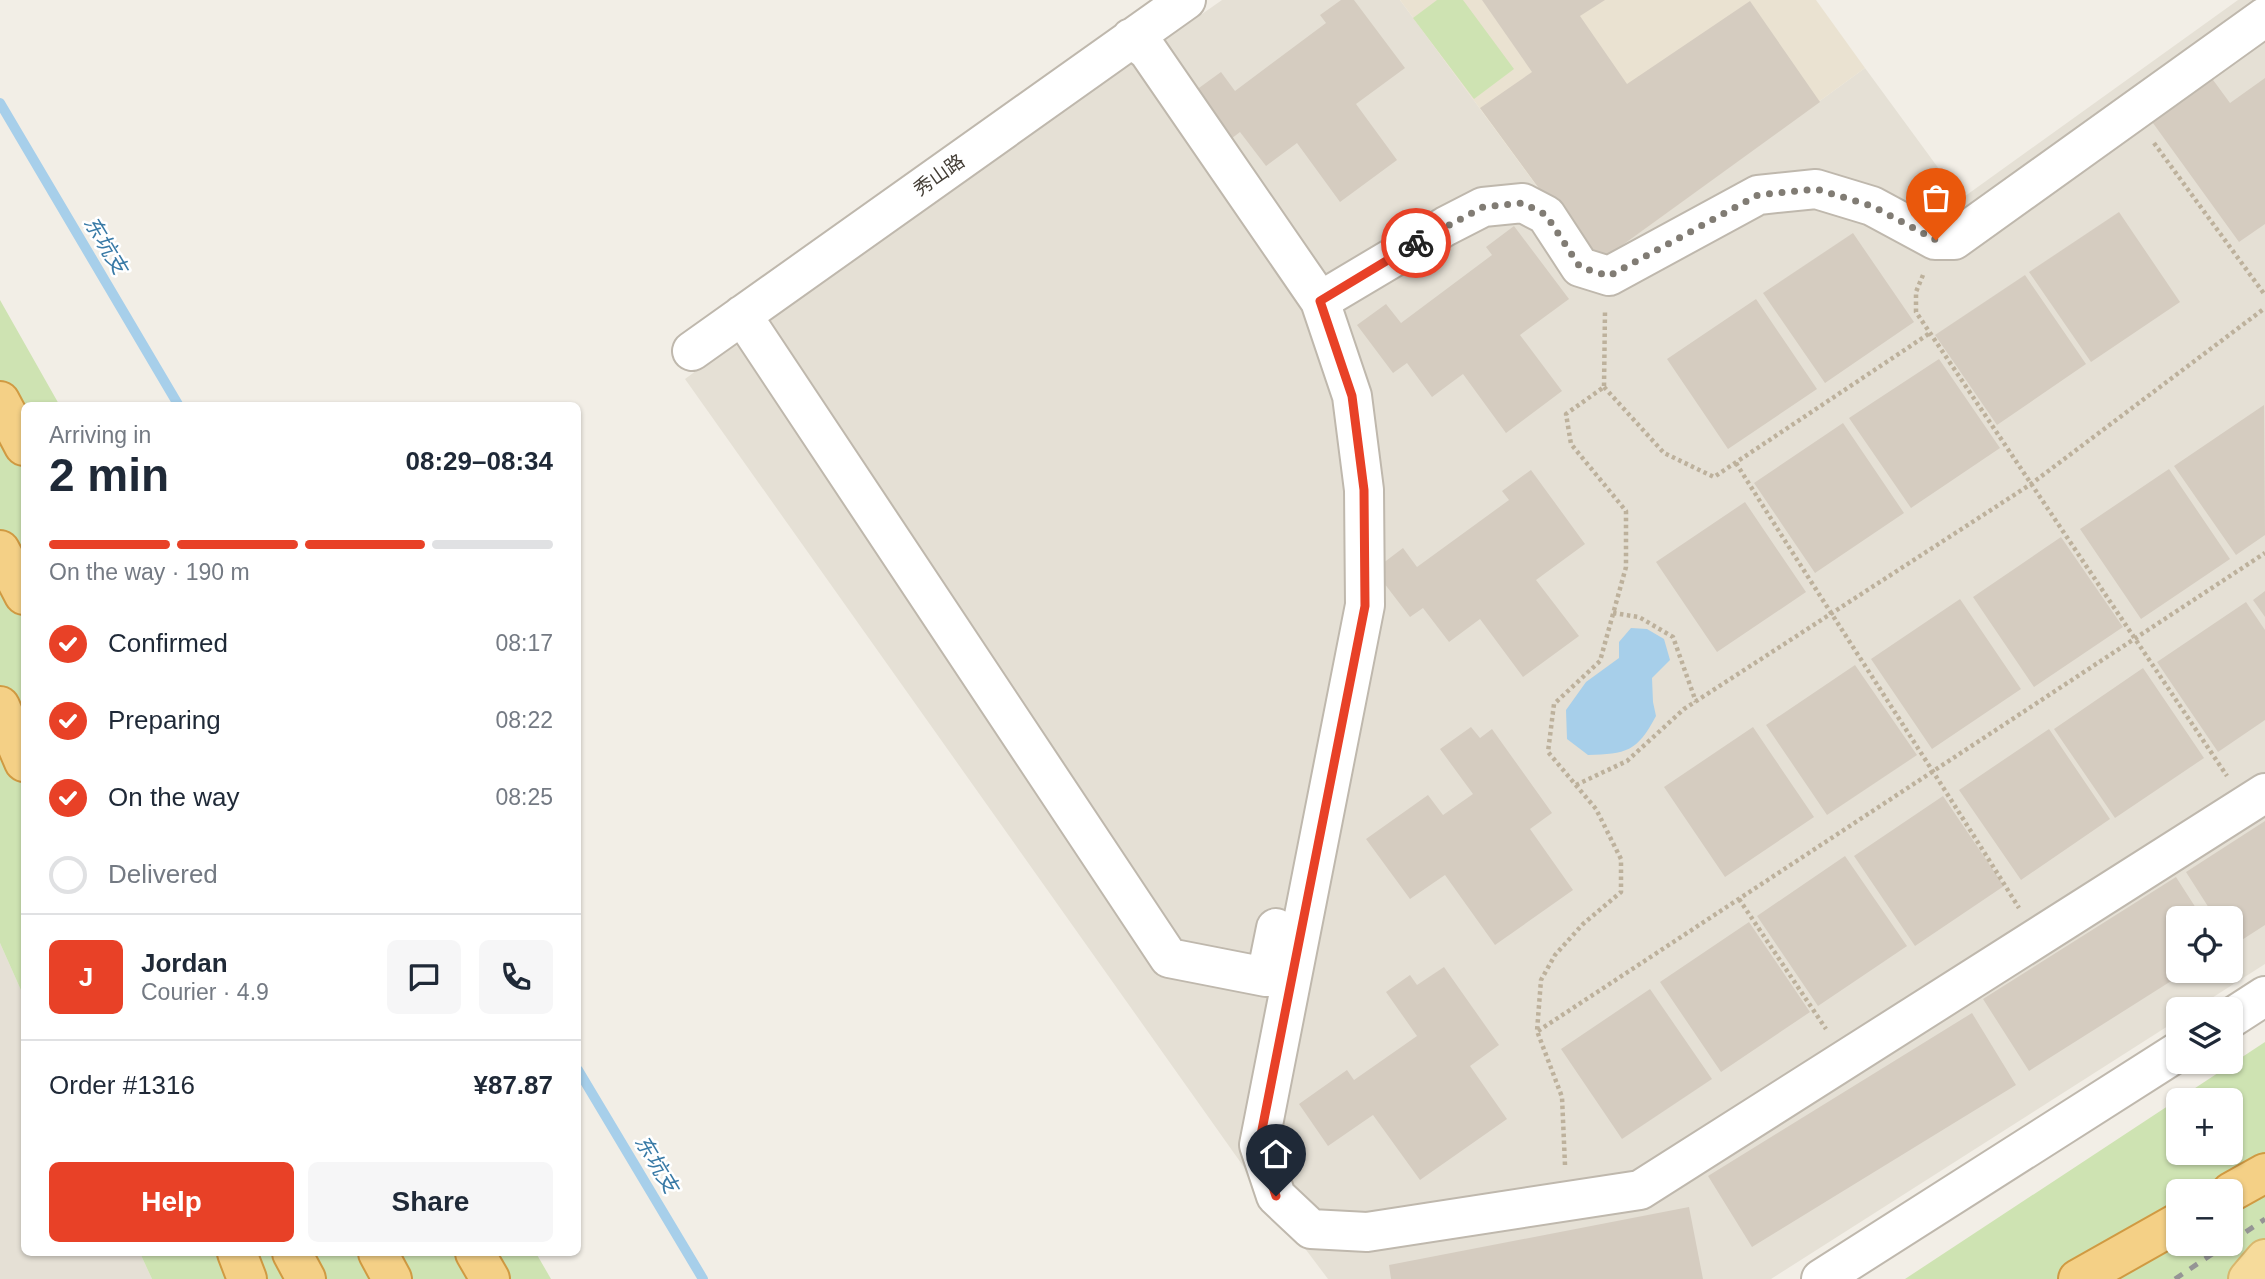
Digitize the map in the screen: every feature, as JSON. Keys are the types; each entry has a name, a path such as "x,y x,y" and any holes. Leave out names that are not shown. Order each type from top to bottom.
{"highway":[{"path":"0,401 21,440"},
{"path":"0,550 21,589"},
{"path":"0,705 21,744"},
{"path":"0,705 21,755"},
{"path":"2243,1185 2265,1173"},
{"path":"2078,1279 2166,1229"},
{"path":"238,1256 247,1279"},
{"path":"294,1256 306,1279"},
{"path":"380,1256 392,1279"}],"main road":[{"path":"2248,1279 2265,1259"}],"street":[{"name":"秀山路","path":"692,351 1186,0"},
{"path":"1320,301 1483,207 1523,203 1546,215 1580,267 1609,276 1758,195 1816,189 1872,206 1936,240 1954,240 2265,17"},
{"path":"1131,38 1148,51 1320,301 1352,396 1364,490 1365,606 1259,1145 1276,1196 1311,1228 1367,1231 1640,1190 2256,799"},
{"path":"742,315 1169,958 1266,977 1343,605 1341,491 1330,400 1300,310 1132,62 1131,38"},
{"path":"2243,1010 2265,996"},
{"path":"1821,1279 2166,1059"}],"path":[{"path":"2131,112 2265,295"},
{"path":"1936,240 1916,292 1916,312 2134,639 2256,799"},
{"path":"1606,275 1604,387 1664,453 1714,477 1930,333"},
{"path":"1576,785 1627,761 1684,709 2031,484 2265,308"},
{"path":"1567,1202 1562,1097 1537,1031 1541,981 1555,955 1583,924 1621,892 1621,859 1596,809 1548,752 1554,704 1600,661 1626,567 1626,511 1571,444 1566,414 1604,387"},
{"path":"1736,463 1830,615 1934,771 2038,938"},
{"path":"1537,1031 2265,553"},
{"path":"1613,613 1639,617 1673,637 1696,702"},
{"path":"1739,899 1847,1059"}],"shaded area":[{"path":"1222,0 1400,0 1595,265 1865,68 1961,199 2238,0 2265,0 2265,964 2243,978 2243,906 2166,906 2166,983 2235,983 2213,997 2166,997 2166,1027 1771,1279 1328,1279 1246,1170 685,379 769,317"},
{"path":"1400,0 1816,0 1865,68 1595,265"},
{"path":"0,943 21,990 21,1256 141,1256 152,1279 0,1279"}],"green space":[{"path":"1437,0 1463,0 1514,69 1474,99 1413,18"},
{"path":"0,300 58,402 21,402 21,990 0,943"},
{"path":"2265,1042 2265,1279 1905,1279 2166,1107 2166,1165 2243,1165 2243,1088 2195,1088 2216,1074 2243,1074 2243,1056"},
{"path":"141,1256 538,1256 551,1279 152,1279"}],"water":[{"path":"1631,628 1647,629 1664,639 1670,660 1652,678 1656,716 1643,737 1629,749 1612,754 1588,755 1567,739 1566,710 1586,682 1619,658 1619,642"}],"building":[{"path":"1341,0 1354,0 1405,68 1356,104 1397,160 1340,202 1297,143 1266,166 1240,132 1227,142 1192,93 1221,72 1235,91 1326,23 1320,15"},
{"path":"1482,0 1605,0 1580,16 1627,84 1750,1 1820,102 1595,265 1480,108 1532,72"},
{"path":"2205,69 2230,103 2265,78 2265,224 2239,242 2145,112"},
{"path":"2119,212 2180,302 2091,362 2029,272"},
{"path":"1514,226 1569,299 1520,335 1562,391 1506,433 1463,374 1432,397 1407,363 1393,373 1357,325 1386,304 1401,323 1492,255 1486,247"},
{"path":"1853,233 1914,322 1825,383 1763,293"},
{"path":"2025,275 2086,364 1997,425 1935,335"},
{"path":"1756,299 1817,389 1728,449 1667,359"},
{"path":"1939,359 2000,448 1911,508 1849,418"},
{"path":"2264,405 2265,535 2236,555 2174,466"},
{"path":"1843,423 1904,513 1815,573 1754,483"},
{"path":"2169,469 2230,559 2141,619 2080,529"},
{"path":"1531,470 1585,544 1536,580 1579,636 1523,677 1480,619 1449,642 1423,608 1410,617 1374,570 1403,548 1417,567 1509,500 1502,491"},
{"path":"1745,502 1806,592 1717,652 1656,562"},
{"path":"2061,537 2123,627 2034,687 1973,597"},
{"path":"2265,591 2265,617 2253,600"},
{"path":"1960,599 2021,689 1932,749 1871,659"},
{"path":"2246,602 2265,630 2265,720 2218,752 2157,662"},
{"path":"1855,665 1917,755 1827,815 1766,725"},
{"path":"2143,668 2204,758 2115,818 2054,729"},
{"path":"1471,727 1480,738 1492,729 1552,813 1530,829 1573,890 1495,945 1445,875 1410,899 1366,839 1428,795 1443,815 1473,794 1440,749"},
{"path":"1753,727 1814,817 1725,877 1664,787"},
{"path":"2049,729 2110,819 2021,880 1959,790"},
{"path":"1943,796 2004,886 1915,946 1854,856"},
{"path":"2265,821 2265,925 2243,939 2243,906 2208,906 2186,872"},
{"path":"1845,856 1907,946 1818,1006 1757,916"},
{"path":"2176,877 2195,906 2166,906 2168,983 2029,1071 1983,999"},
{"path":"1749,922 1810,1012 1721,1072 1660,982"},
{"path":"1444,967 1499,1045 1470,1066 1507,1119 1420,1180 1373,1115 1328,1146 1299,1104 1347,1070 1354,1080 1417,1036 1386,992 1410,975 1417,985"},
{"path":"1650,989 1712,1079 1622,1139 1561,1049"},
{"path":"1972,1013 2016,1085 1752,1247 1708,1176"},
{"path":"1689,1207 1703,1279 1391,1279 1389,1265"}],"waterway":[{"name":"东坑支","path":"0,103 177,402"},
{"name":"东坑支","path":"581,1075 703,1279"}],"railway":[{"path":"2243,1234 2265,1219"},
{"path":"2175,1279 2209,1256"}],"way so far":[{"path":"1416,243 1483,207 1523,203 1546,215 1580,267 1609,276 1758,195 1816,189 1872,206 1936,240"}],"route":[{"path":"1276,1196 1259,1145 1365,606 1364,490 1352,396 1320,301 1416,243"}]}
